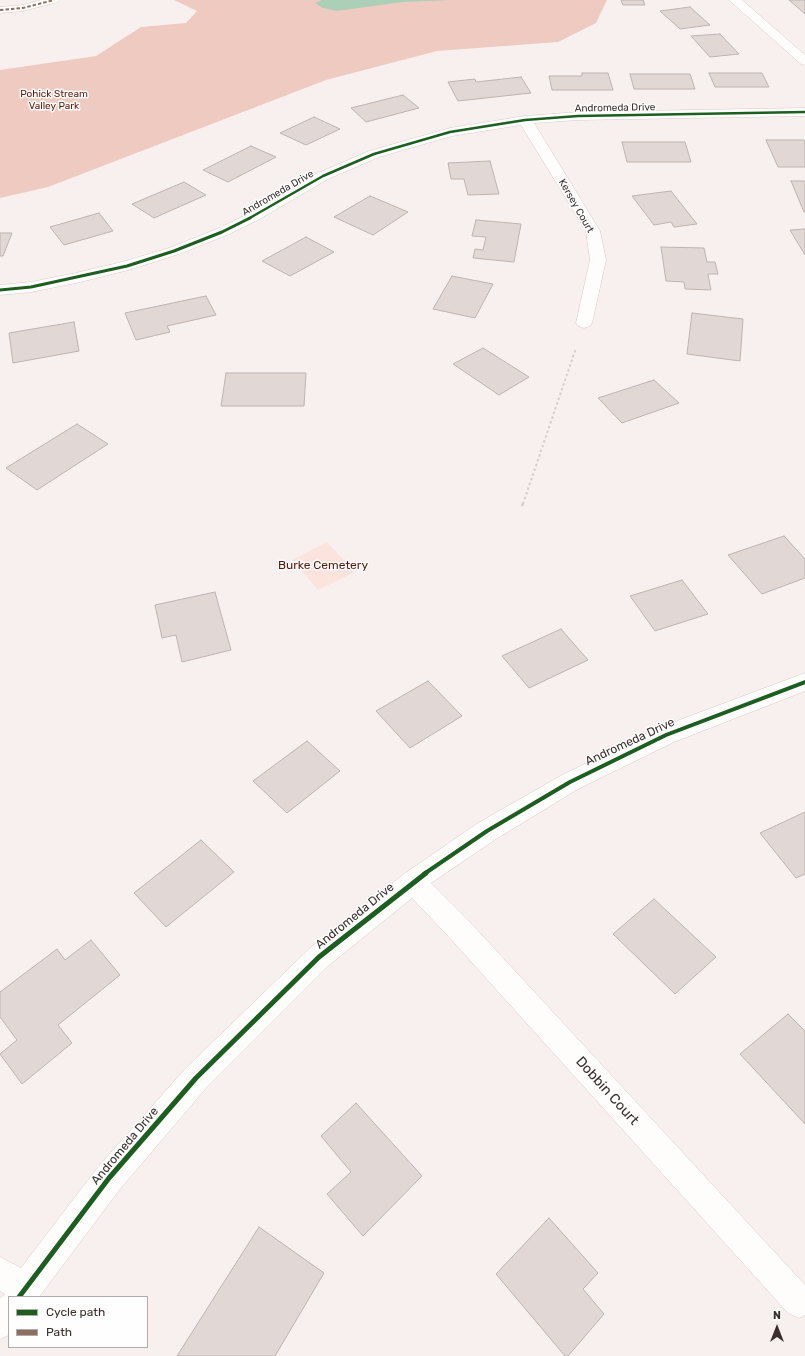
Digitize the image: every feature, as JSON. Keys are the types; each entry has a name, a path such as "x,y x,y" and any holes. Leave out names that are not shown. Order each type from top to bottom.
{"street":[{"path":"0,10 23,8 54,0"},
{"path":"735,0 805,61"},
{"name":"Andromeda Drive","path":"0,290 31,287 76,278 126,266 174,251 222,232 323,176 374,154 450,132 525,120 578,116 805,112"},
{"name":"Kersey Court","path":"525,120 593,231 598,260 584,323"},
{"name":"Andromeda Drive","path":"13,1292 108,1178 196,1078 319,957 413,882 487,831 570,782 666,735 805,682"},
{"name":"Dobbin Court","path":"413,882 458,928 799,1302"},
{"name":"Andromeda Drive","path":"0,1323 8,1304"}],"path":[{"path":"522,506 584,323"}],"green space":[{"name":"Pohick Stream Valley Park","path":"174,0 607,0 596,23 558,42 437,51 326,80 48,187 0,198 0,70 96,56 141,27 186,23 197,11"},
{"name":"Burke Cemetery","path":"327,542 355,572 318,590 292,560"}],"shaded area":[{"path":"322,0 452,0 403,2 337,11 323,8 315,3"}],"building":[{"path":"621,0 643,0 645,5 623,5"},
{"path":"789,0 805,0 805,14"},
{"path":"690,7 710,25 680,29 660,11"},
{"path":"720,34 739,54 710,57 691,36"},
{"path":"582,73 608,73 613,90 552,90 549,76 582,76"},
{"path":"709,73 762,73 769,87 715,87"},
{"path":"630,74 690,74 695,89 634,89"},
{"path":"521,77 531,93 458,101 448,82 475,79 476,82"},
{"path":"403,95 419,108 366,122 351,108"},
{"path":"314,117 340,129 306,145 280,133"},
{"path":"766,140 804,140 805,167 778,167"},
{"path":"622,142 685,142 691,162 627,162"},
{"path":"251,146 276,157 228,182 203,170"},
{"path":"490,161 499,194 468,195 464,179 451,179 448,163"},
{"path":"791,181 805,181 805,212 804,212"},
{"path":"184,182 206,195 154,218 132,204"},
{"path":"671,191 697,224 674,227 671,222 654,225 632,196"},
{"path":"370,196 408,212 373,235 334,217"},
{"path":"99,213 113,231 64,245 50,227"},
{"path":"476,220 521,224 514,262 473,258 475,249 483,250 486,237 472,236"},
{"path":"805,229 805,255 790,230"},
{"path":"0,233 12,233 3,256 0,256"},
{"path":"306,237 334,252 290,276 262,261"},
{"path":"661,247 704,248 707,262 715,262 718,274 708,274 711,290 685,289 684,282 666,281"},
{"path":"452,276 493,284 475,318 433,309"},
{"path":"206,296 216,315 167,326 170,332 136,340 125,313"},
{"path":"692,313 743,319 740,361 687,354"},
{"path":"74,322 79,351 13,363 9,333"},
{"path":"483,348 529,377 499,395 453,364"},
{"path":"226,373 306,373 304,406 221,406"},
{"path":"654,380 679,403 622,423 598,398"},
{"path":"77,424 108,444 37,490 6,468"},
{"path":"784,536 805,559 805,578 762,594 728,555"},
{"path":"682,580 708,614 655,631 630,596"},
{"path":"215,592 231,650 182,662 176,635 162,638 155,605"},
{"path":"561,629 588,660 529,688 502,656"},
{"path":"428,681 462,716 410,748 376,711"},
{"path":"307,741 340,771 287,813 253,781"},
{"path":"805,812 805,874 796,878 760,833"},
{"path":"201,840 234,872 166,927 134,893"},
{"path":"654,899 716,957 675,994 613,934"},
{"path":"91,940 120,975 58,1025 72,1043 22,1084 0,1054 17,1040 0,1017 0,992 57,949 65,960"},
{"path":"788,1014 805,1031 805,1124 740,1054"},
{"path":"356,1103 422,1176 363,1236 327,1194 351,1172 321,1136"},
{"path":"549,1218 598,1273 583,1289 604,1314 568,1356 565,1356 496,1274"},
{"path":"259,1227 324,1273 275,1356 177,1356"}],"marked path":[{"path":"0,10 23,8 54,0"}],"cycle path":[{"path":"0,290 31,287 76,278 127,266 174,251 222,232 253,217 323,176 374,154 450,132 525,120 578,116 805,112"},
{"path":"20,1296 109,1178 196,1078 319,957 413,882 487,831 570,782 666,735 805,682"}]}
